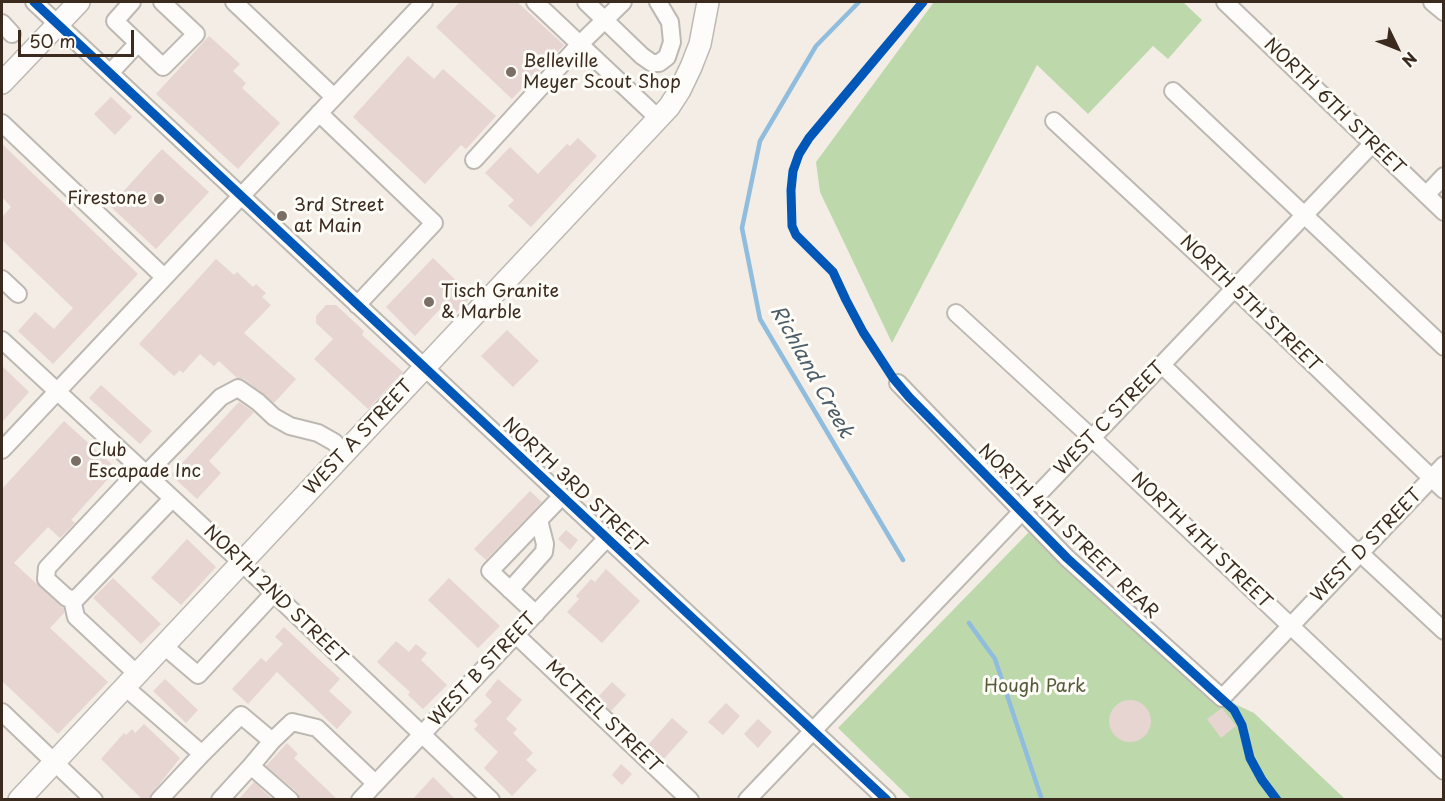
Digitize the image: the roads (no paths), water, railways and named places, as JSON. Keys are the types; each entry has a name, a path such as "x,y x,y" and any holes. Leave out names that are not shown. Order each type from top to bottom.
{"main road":[{"path":"2,83 79,2"},
{"name":"WEST A STREET","path":"20,800 658,118 680,90 696,55 708,2"}],"street":[{"name":"NORTH 3RD STREET","path":"33,2 887,800"},
{"path":"132,2 114,21 163,67 196,34 162,2"},
{"path":"234,2 334,97"},
{"path":"2,450 424,2"},
{"path":"535,2 658,118"},
{"path":"586,2 642,56 652,63 659,63 667,57 672,42 670,22 658,2"},
{"path":"474,160 580,44 623,2"},
{"name":"NORTH 6TH STREET","path":"1225,2 1443,212"},
{"path":"1432,2 1443,12"},
{"path":"672,42 696,55"},
{"path":"110,73 138,43"},
{"path":"1173,91 1443,346"},
{"path":"319,113 434,223 357,305"},
{"name":"NORTH 5TH STREET","path":"1054,121 1234,289 1437,484"},
{"path":"2,123 164,277"},
{"name":"WEST C STREET","path":"747,800 1372,143"},
{"path":"1426,195 1443,176"},
{"path":"2,279 18,294"},
{"name":"NORTH 4TH STREET","path":"956,313 1092,438 1443,771"},
{"name":"NORTH 2ND STREET","path":"2,340 274,593 491,800"},
{"path":"1162,365 1352,548 1443,631"},
{"name":"NORTH 4TH STREET REAR","path":"898,383 1067,558 1222,698 1291,627"},
{"path":"172,499 76,599 66,598 46,579 47,568 143,471 221,397 238,388 274,417 290,426 318,433 334,442 345,453"},
{"name":"WEST D STREET","path":"1291,627 1360,553 1437,484 1443,465"},
{"path":"536,614 490,572 561,497"},
{"path":"510,590 544,552 545,544 540,520"},
{"name":"WEST B STREET","path":"360,800 606,539"},
{"path":"164,646 198,675 274,593"},
{"path":"72,599 76,617 131,681 202,754"},
{"name":"MCTEEL STREET","path":"516,635 690,800"},
{"path":"2,712 55,762 86,797"},
{"path":"159,800 241,715 272,741"},
{"path":"220,800 272,741 292,722 316,728 375,783"},
{"path":"251,766 290,800"}],"waterway":[{"name":"Richland Creek","path":"859,2 816,46 760,141 742,228 760,319 903,560"},
{"name":"Richland Creek","path":"969,623 995,659 1042,800"}],"place":[{"name":"Belleville Meyer Scout Shop","path":"511,72"},
{"name":"Firestone","path":"159,199"},
{"name":"3rd Street at Main","path":"282,216"},
{"name":"Tisch Granite & Marble","path":"429,302"},
{"name":"Club Escapade Inc","path":"76,461"}],"park label":[{"name":"Hough Park","path":"1035,687"}]}
